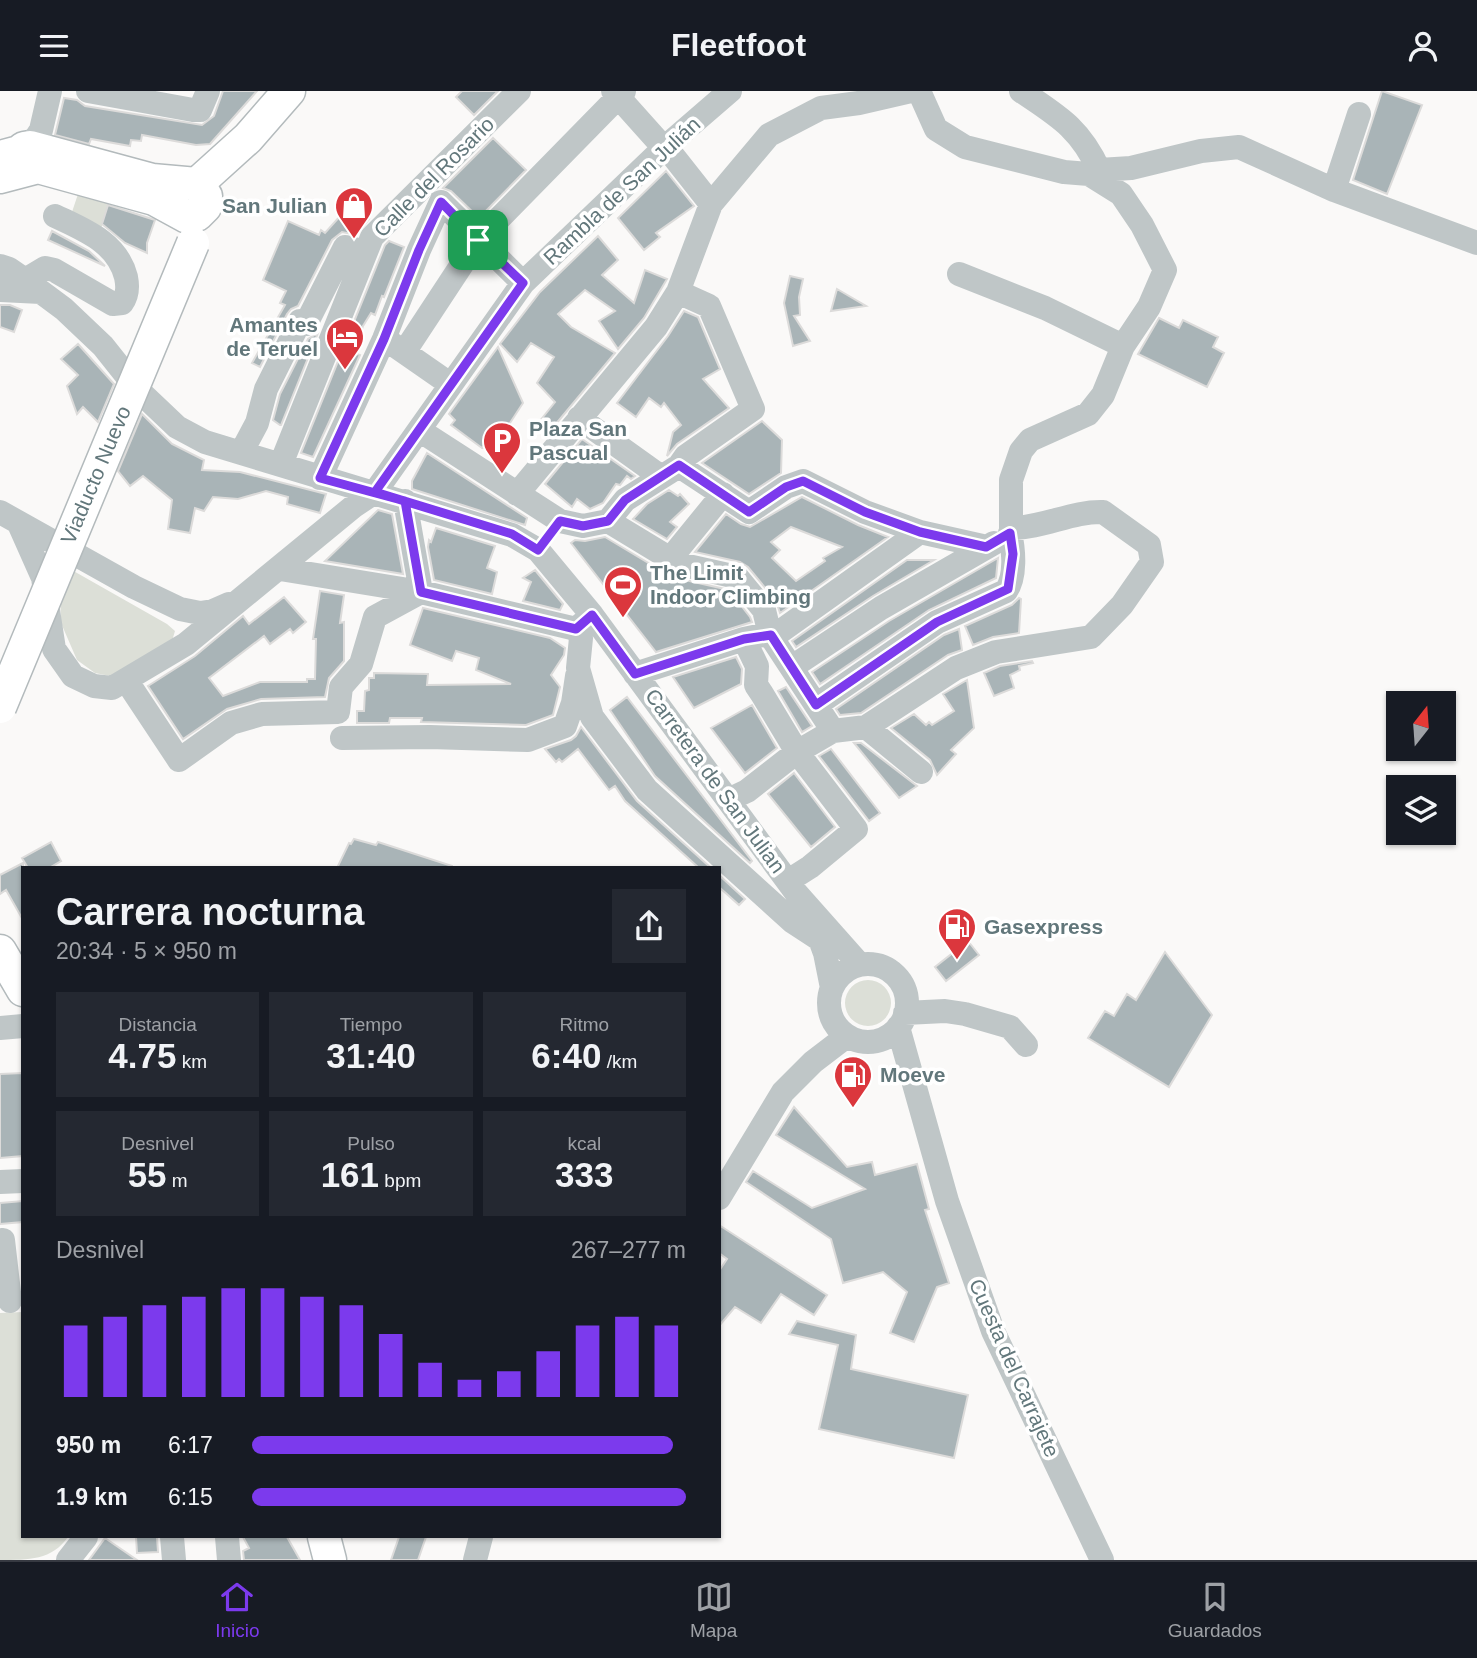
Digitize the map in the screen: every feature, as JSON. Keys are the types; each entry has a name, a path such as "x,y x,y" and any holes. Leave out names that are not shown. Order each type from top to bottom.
{"main road":[{"path":"186,207 243,146 289,91"},
{"path":"21,160 186,207 227,190 243,146"},
{"name":"Viaducto Nuevo","path":"0,660 186,207"},
{"name":"Viaducto Nuevo","path":"0,707 186,207"},
{"path":"0,951 21,987"},
{"path":"324,1538 330,1560"}],"street":[{"path":"21,160 41,130 50,91"},
{"path":"88,91 204,101"},
{"name":"Calle del Rosario","path":"281,464 372,237 519,91"},
{"name":"Rambla de San Julián","path":"237,601 375,492 523,283 665,148 730,91"},
{"path":"517,493 656,327 678,292 711,204 769,135 821,108 859,103 911,91"},
{"path":"919,91 936,129 965,147 1064,172 1131,168 1201,151 1240,147 1334,190 1477,243"},
{"path":"816,705 937,622 1006,591 1010,586 1013,554 1010,480 1021,451 1030,440 1088,414 1103,395 1123,346 1149,307 1165,270 1142,225 1121,194 1094,172 1089,147 1067,122 1021,91"},
{"path":"320,478 395,345 478,240 619,93 711,204"},
{"path":"1334,190 1359,114"},
{"path":"395,345 419,250 441,202 523,283"},
{"path":"0,290 34,286 45,268 54,269 113,304 122,303 127,296 126,276 113,250 92,234 55,216"},
{"path":"241,453 257,423 266,389 345,247 366,253"},
{"name":"Carretera de San Julian","path":"0,266 34,286 103,346 138,390 177,427 205,442 512,534 538,550 584,622 635,674 809,909 860,965"},
{"path":"959,274 1045,308 1123,346"},
{"path":"419,430 560,521 583,526 608,521 625,500 670,471 686,456 753,409 709,306 678,292"},
{"path":"395,345 450,384"},
{"path":"579,418 670,471 723,494 749,512 786,487 803,481 865,512 920,532 986,547"},
{"path":"670,559 723,494"},
{"path":"405,501 421,592"},
{"path":"728,800 747,791 797,752 833,731 866,727 956,668 996,652 1091,638 1122,605 1151,565 1153,557 1149,545 1103,512 1011,531 881,608 792,667"},
{"path":"9,518 180,609 200,613 213,611 237,601"},
{"path":"9,518 43,578 54,649 73,677 94,686 112,688 126,680 186,644 237,601"},
{"path":"538,550 560,521"},
{"path":"608,521 679,564 737,576 764,610 771,635 833,731"},
{"path":"635,674 744,639 781,631 920,532"},
{"path":"280,569 584,622 573,703 565,726 528,740 430,737 342,739"},
{"path":"126,680 179,760 231,723 262,714 338,712 341,687 361,664 375,617 421,592"},
{"path":"180,609 189,628 186,644"},
{"path":"744,639 757,666 756,685 797,752 856,829 810,867 788,881"},
{"path":"578,668 592,717 647,790 783,914 819,939"},
{"path":"866,727 921,772"},
{"name":"Carretera de San Julian","path":"809,909 832,988"},
{"path":"721,1195 783,1092 813,1062 822,1033 848,1032 876,1041 888,1036 902,1020 906,1000 904,988 886,968 873,964 860,965 848,969 838,977 832,988 829,1009 848,1032"},
{"path":"902,1020 945,1011 965,1014 1010,1027 1026,1045"},
{"name":"Cuesta del Carrajete","path":"902,1020 927,1131 947,1201 993,1331 1102,1560"},
{"path":"0,1028 21,1026"},
{"name":"Cuesta del Carrajete","path":"848,1032 887,1059 901,1075 927,1131"},
{"path":"0,1182 21,1181"},
{"path":"8,1239 11,1300"},
{"path":"68,1560 85,1538"},
{"path":"172,1538 174,1560"},
{"path":"227,1538 229,1560"},
{"path":"475,1560 481,1538"}],"shaded area":[{"path":"79,191 110,201 100,232 70,218"},
{"path":"70,569 167,624 175,631 172,641 110,676 95,673 77,660 61,623 60,592"},
{"path":"868,980 885,986 891,1003 885,1020 868,1026 851,1020 845,1003 851,986"},
{"path":"21,1312 21,1538 67,1538 55,1550 30,1559 0,1560 0,1313"}],"building":[{"path":"223,91 257,91 210,144 196,145 142,135 141,141 131,140 130,146 91,139 89,144 55,135 64,98 77,100 85,106 202,125 214,116"},
{"path":"462,91 498,91 474,115 456,97"},
{"path":"1382,91 1422,105 1387,194 1353,180"},
{"path":"493,138 526,170 479,218 451,191 443,188"},
{"path":"666,171 694,206 656,233 660,237 644,250 618,218"},
{"path":"351,204 369,219 357,235 342,232 332,240 298,306 287,314 260,367 252,363 285,305 280,303 286,291 263,280 288,221 319,235 321,230 325,233"},
{"path":"108,205 155,220 147,243 147,253 125,243 102,224"},
{"path":"52,231 89,251 105,266 48,240"},
{"path":"598,236 618,260 602,275 634,303 645,270 667,279 644,318 618,349 599,321 615,311 585,290 558,314 571,327 615,353 550,431 539,422 555,402 537,383 554,357 531,343 517,362 500,344 540,292"},
{"path":"389,241 404,247 375,315 371,313 363,326 354,353 360,355 313,457 301,453 385,245"},
{"path":"790,276 803,279 799,297 800,315 794,316 810,341 793,346 784,303"},
{"path":"837,289 866,306 831,311"},
{"path":"0,305 10,305 22,310 14,332 0,327"},
{"path":"684,311 698,317 720,369 703,379 729,408 677,444 667,456 673,432 681,425 664,403 661,407 649,398 636,417 617,403"},
{"path":"1159,318 1179,328 1183,320 1218,337 1213,347 1224,353 1207,387 1138,354"},
{"path":"318,333 280,425 273,420 280,394 308,339"},
{"path":"78,344 114,384 98,422 83,407 77,414 67,386 78,375 61,359"},
{"path":"498,347 523,403 491,452 451,425 455,420 449,414"},
{"path":"142,414 172,444 204,460 202,470 240,472 326,494 320,513 287,504 288,497 266,491 238,499 213,497 204,511 195,508 190,533 168,529 172,500 143,476 130,486 118,471"},
{"path":"762,421 782,440 781,473 749,494 702,463"},
{"path":"582,439 635,476 631,479 627,476 620,485 616,484 603,503 590,509 577,499 572,507 545,484"},
{"path":"427,453 527,518 525,525 412,489 412,481"},
{"path":"669,490 678,496 680,494 689,504 670,522 677,527 667,539 633,519 647,504"},
{"path":"802,497 888,537 780,613 776,601 748,567 740,562 695,552 726,514 750,527","holes":["791,527 842,547 823,558 825,561 796,581 772,558 780,550 771,542"]},
{"path":"378,510 392,514 403,574 325,561"},
{"path":"436,528 495,546 487,568 497,572 492,594 434,580 428,547"},
{"path":"605,537 672,577 729,590 752,622 656,652 571,543 575,540"},
{"path":"998,558 996,578 929,610 820,684 812,672 889,621"},
{"path":"907,560 934,560 796,647 792,641"},
{"path":"535,570 563,604 560,610 523,601 531,582 523,578"},
{"path":"320,591 344,595 340,623 344,622 344,661 329,678 325,697 261,699 227,709 183,739 148,686 195,656 243,616 249,624 284,597 306,622 293,633 290,629 270,644 264,636 209,678 223,696 260,682 307,682 307,679 315,679 316,639 313,639"},
{"path":"1019,598 1019,633 993,637 973,645 965,626 1012,605"},
{"path":"423,608 550,638 565,648 564,655 551,675 560,687 553,715 526,725 421,722 422,718 390,718 389,723 357,723 357,711 364,711 365,691 369,690 369,678 374,678 374,673 428,674 427,685 511,684 476,670 479,658 456,651 452,661 410,645"},
{"path":"959,629 962,650 948,655 861,713 840,715 836,709 944,635"},
{"path":"736,657 742,669 741,684 694,708 673,677"},
{"path":"1033,663 1019,666 1020,670 1010,675 1014,688 994,696 984,673 1000,666"},
{"path":"967,680 974,728 951,750 956,754 937,775 930,760 891,728 914,714 926,725 929,722 932,725 954,711 943,694"},
{"path":"786,687 812,726 802,732 778,691"},
{"path":"627,697 752,861 750,863 655,776 610,710"},
{"path":"752,705 777,748 745,773 711,728"},
{"path":"581,727 637,801 709,866 697,866 625,801 615,786 609,790 578,749 562,762 559,759 556,762 545,749 576,736"},
{"path":"854,743 861,743 917,786 899,798"},
{"path":"831,749 880,813 869,821 819,756"},
{"path":"794,773 835,827 811,847 768,794"},
{"path":"354,839 376,845 378,842 452,866 338,866 349,843"},
{"path":"51,842 61,861 52,866 27,866 22,858"},
{"path":"23,863 21,916 6,890 0,894 0,875"},
{"path":"721,877 745,899 739,905 721,889"},
{"name":"Gasexpress","path":"968,941 979,955 946,981 935,967"},
{"path":"1165,952 1212,1015 1169,1087 1088,1038 1105,1011 1114,1016 1127,994 1136,1000"},
{"path":"21,1073 21,1156 0,1158 0,1074"},
{"path":"794,1107 847,1167 872,1162 875,1175 917,1164 929,1209 925,1210 949,1283 937,1287 914,1342 890,1333 907,1292 883,1272 843,1283 831,1239 746,1182 753,1171 812,1208 865,1189 776,1135"},
{"path":"21,1201 21,1222 0,1224 0,1203"},
{"path":"721,1226 827,1295 814,1315 781,1294 761,1323 735,1307 721,1324 721,1268 727,1259 721,1254"},
{"path":"797,1321 856,1335 851,1369 968,1395 954,1458 819,1429 838,1345 789,1334"},
{"path":"105,1538 137,1560 89,1560"},
{"path":"136,1538 157,1538 158,1552 137,1553"},
{"path":"244,1538 288,1538 300,1560 244,1560 243,1551 249,1548"},
{"path":"399,1538 426,1538 418,1560 391,1560"}],"place":[{"name":"San Julian","path":"354,240"},
{"name":"Amantes de Teruel","path":"345,371"},
{"name":"Plaza San Pascual","path":"502,475"},
{"name":"The Limit Indoor Climbing","path":"623,619"},
{"name":"Gasexpress","path":"957,961"},
{"name":"Moeve","path":"853,1109"}],"route":[{"path":"478,240 441,202 384,339 320,478 375,492 405,501 421,592 576,629 592,615 635,674 744,639 771,635 816,705 937,622 1006,591 1010,586 1013,554 1010,533 986,547 920,532 865,512 803,481 786,487 749,512 679,465 625,500 608,521 583,526 560,521 538,550 512,534 375,492 523,283 478,240"}]}
